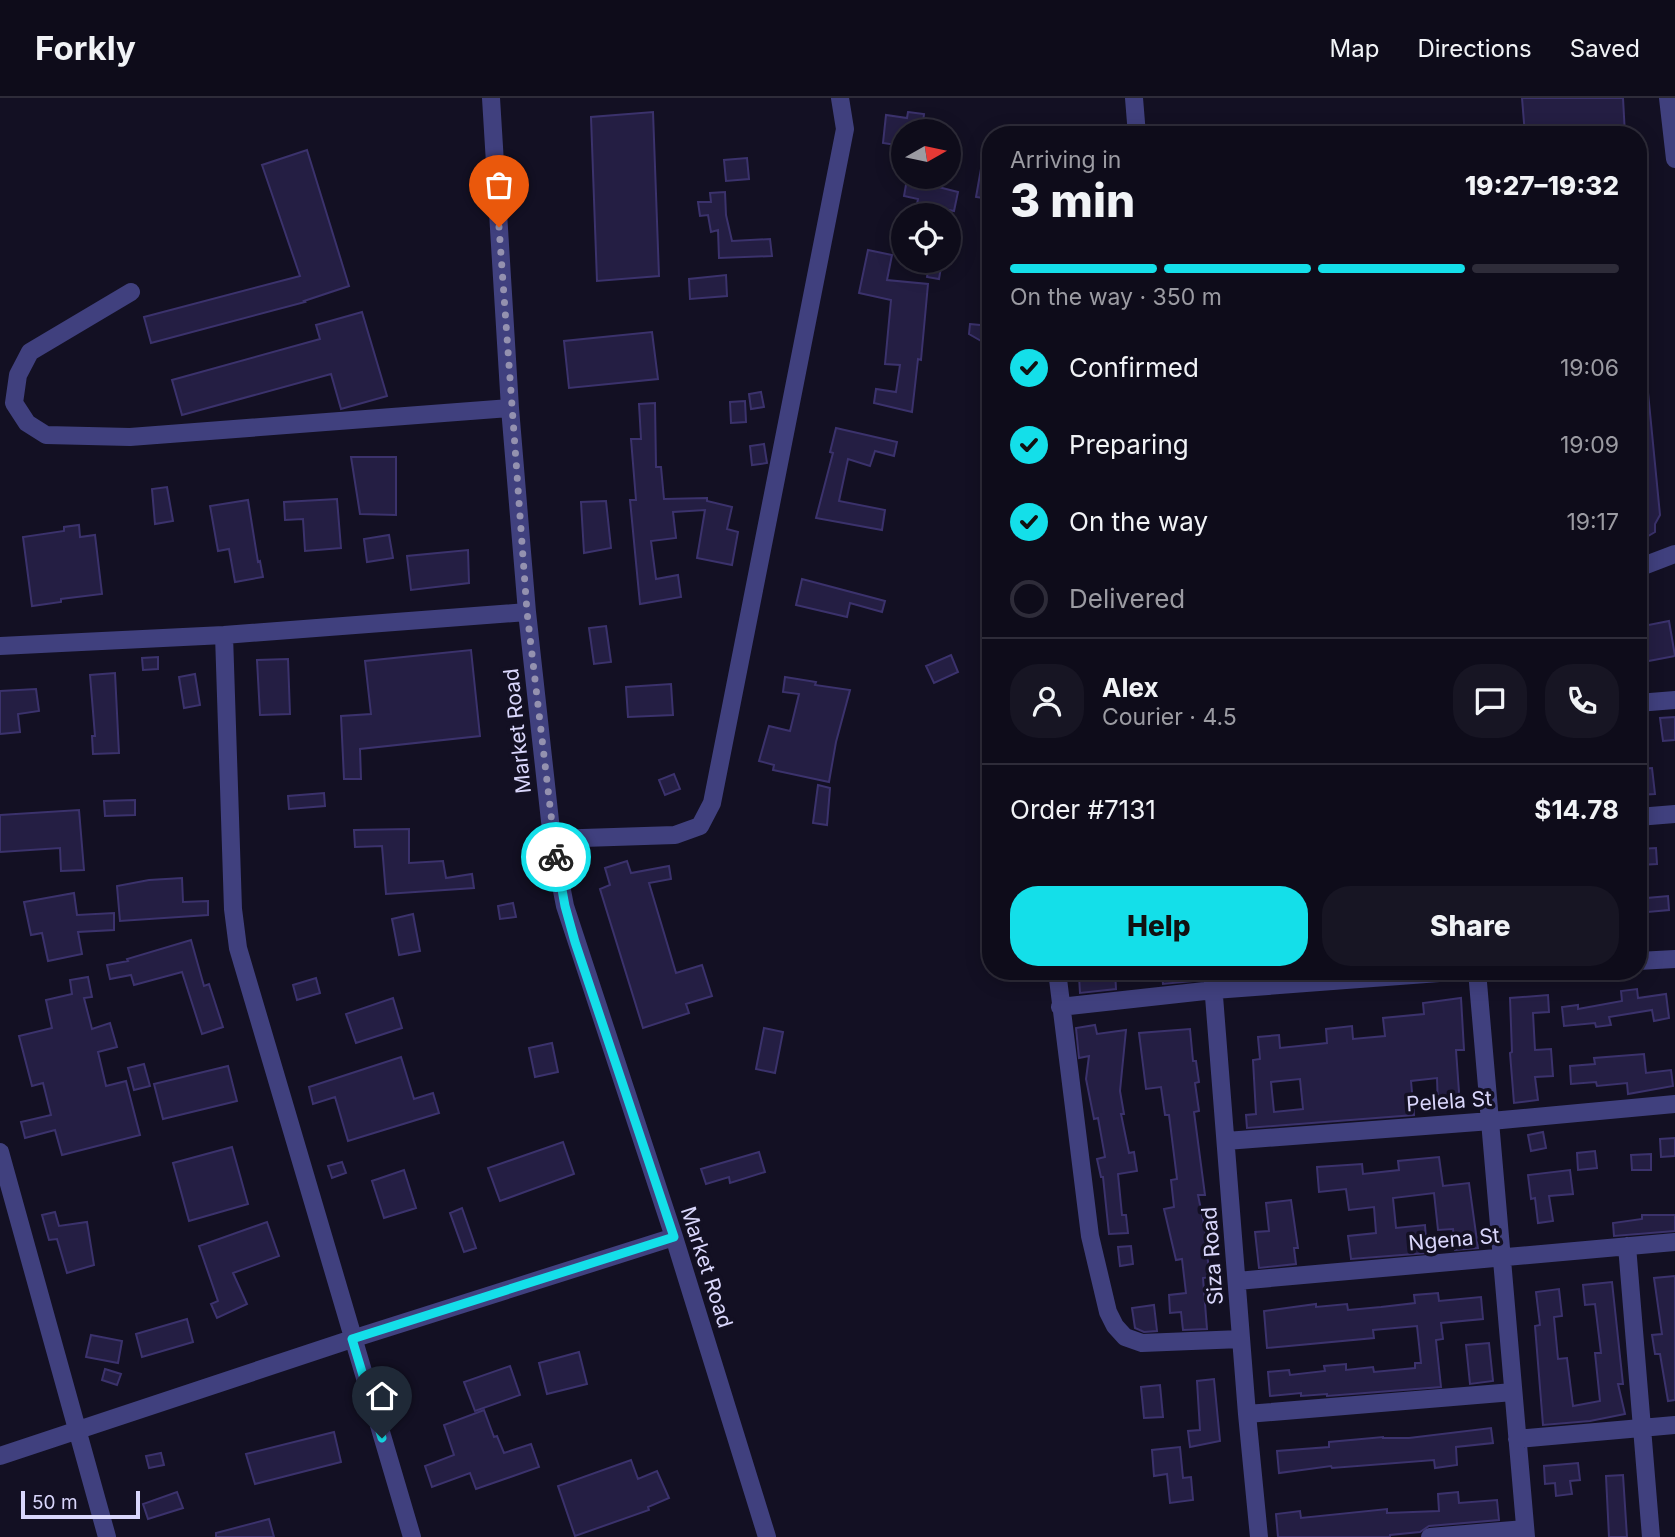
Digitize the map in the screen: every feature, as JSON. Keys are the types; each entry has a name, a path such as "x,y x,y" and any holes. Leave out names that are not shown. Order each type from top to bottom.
{"street":[{"name":"Market Road","path":"491,98 510,408 527,612 552,839 575,942 674,1237 767,1537"},
{"path":"552,839 675,835 700,825 712,803 845,129 841,98"},
{"path":"1134,98 1136,126"},
{"path":"1670,101 1675,159"},
{"path":"131,292 30,352 18,375 14,402 27,423 46,435 130,438 510,408"},
{"path":"1647,565 1675,554"},
{"path":"0,646 224,635 527,612"},
{"path":"224,635 233,908 238,948 412,1537"},
{"path":"1647,702 1675,700"},
{"path":"1647,816 1675,814"},
{"path":"1647,961 1675,959"},
{"path":"1058,980 1090,1236 1108,1312 1115,1326 1125,1338 1142,1343 1241,1339"},
{"name":"Siza Road","path":"1213,980 1259,1537"},
{"path":"1060,1007 1214,990 1347,980"},
{"path":"1430,1537 1525,1533 1478,980"},
{"name":"Pelela St","path":"1226,1141 1675,1104"},
{"path":"0,1152 107,1537"},
{"path":"0,1456 352,1339 674,1237"},
{"name":"Ngena St","path":"1237,1281 1675,1242"},
{"path":"1626,1246 1651,1537"},
{"path":"1247,1414 1513,1392"},
{"path":"1517,1438 1675,1425"}],"building":[{"path":"1522,98 1623,98 1625,126 1524,126"},
{"path":"653,112 659,276 597,281 591,117"},
{"path":"908,112 924,114 923,119 891,119 891,144 883,143 886,115 907,118"},
{"path":"307,150 349,286 305,302 151,343 144,317 300,276 262,165"},
{"path":"747,158 749,179 726,181 724,160"},
{"path":"982,163 982,198 976,197"},
{"path":"905,189 946,189 958,192 956,203 917,203 918,199 904,196"},
{"path":"725,192 726,215 732,241 770,239 772,256 719,258 718,230 711,232 708,215 700,216 698,202 711,202 710,193"},
{"path":"868,250 891,255 887,280 928,284 921,360 918,359 912,412 874,403 876,389 896,392 900,365 885,364 891,300 859,293"},
{"path":"928,273 940,273 939,279 927,277"},
{"path":"726,275 727,296 690,299 689,279"},
{"path":"362,312 387,396 341,409 331,374 182,415 172,380 320,339 316,325"},
{"path":"970,324 982,325 982,341 969,334"},
{"path":"652,332 658,379 569,388 564,341"},
{"path":"1647,382 1660,515 1655,524 1655,532 1647,537"},
{"path":"761,392 764,407 751,409 749,394"},
{"path":"745,401 746,422 731,423 730,402"},
{"path":"655,403 656,467 661,467 664,499 707,498 707,501 732,507 727,529 738,532 732,565 697,558 705,510 673,512 676,538 651,541 656,579 678,575 681,597 640,604 630,500 636,500 631,439 641,439 639,404"},
{"path":"836,428 897,442 894,456 875,451 870,466 848,459 839,501 885,510 882,530 816,518 833,453 830,452"},
{"path":"764,444 767,463 752,465 750,446"},
{"path":"351,457 396,457 396,515 360,514"},
{"path":"167,487 173,521 155,524 152,489"},
{"path":"337,499 341,548 305,551 303,519 285,520 284,502"},
{"path":"248,500 263,577 235,582 229,549 218,551 210,506"},
{"path":"606,501 611,548 584,553 581,502"},
{"path":"79,525 80,537 95,535 102,594 32,606 23,537 64,531 64,527"},
{"path":"389,535 393,558 367,562 364,539"},
{"path":"468,550 469,583 411,590 407,556"},
{"path":"802,579 885,601 882,612 850,603 847,617 796,605"},
{"path":"1669,621 1675,656 1647,661 1647,625"},
{"path":"606,626 611,662 594,664 589,628"},
{"path":"471,650 480,736 360,749 361,779 344,779 341,716 371,714 365,661"},
{"path":"951,655 958,672 934,683 926,666"},
{"path":"158,657 158,669 143,670 142,658"},
{"path":"288,659 290,714 260,715 257,660"},
{"path":"115,673 119,753 93,754 92,736 95,736 90,675"},
{"path":"195,674 200,705 184,708 179,677"},
{"path":"785,677 850,690 829,782 773,770 774,765 759,761 769,726 790,731 799,694 783,692"},
{"path":"671,684 673,715 628,717 626,687"},
{"path":"36,689 39,711 18,714 20,732 0,734 0,691"},
{"path":"1675,717 1675,740 1663,741 1660,718"},
{"path":"1647,768 1652,768 1655,794 1647,794"},
{"path":"674,774 680,789 665,795 659,780"},
{"path":"818,785 830,788 827,825 813,823"},
{"path":"324,793 325,806 289,809 288,796"},
{"path":"135,800 135,815 105,816 104,801"},
{"path":"79,810 84,870 61,871 60,848 0,852 0,815"},
{"path":"409,829 409,863 443,861 446,878 472,874 474,888 386,894 382,846 355,847 354,830"},
{"path":"1656,848 1657,864 1647,865 1647,849"},
{"path":"627,861 631,873 669,866 671,879 649,883 676,973 702,965 712,996 686,1004 689,1013 643,1028 600,889 610,885 605,868"},
{"path":"182,878 183,902 208,901 208,915 120,921 117,886"},
{"path":"74,893 77,915 114,913 114,930 78,932 82,954 48,961 42,933 31,935 24,902"},
{"path":"1668,896 1669,910 1648,912 1647,898"},
{"path":"513,903 516,917 500,919 498,906"},
{"path":"413,914 420,951 399,955 392,919"},
{"path":"191,940 204,986 209,984 223,1027 202,1034 182,972 134,985 131,975 110,979 107,965 128,961 127,959"},
{"path":"88,977 92,997 84,998 92,1029 110,1023 117,1047 98,1052 106,1086 126,1081 140,1135 62,1155 55,1130 25,1138 21,1122 51,1115 43,1083 32,1086 19,1036 52,1028 46,1000 72,994 70,980"},
{"path":"316,978 320,993 297,1000 293,985"},
{"path":"1079,980 1116,980 1116,989 1080,993"},
{"path":"1163,980 1192,981 1163,984"},
{"path":"1637,989 1638,998 1666,994 1669,1018 1654,1021 1652,1010 1609,1017 1611,1025 1596,1027 1595,1023 1564,1026 1562,1007 1578,1005 1578,1009 1622,1001 1621,991"},
{"path":"1548,995 1549,1012 1533,1013 1535,1050 1551,1049 1553,1076 1535,1077 1538,1100 1514,1103 1510,998"},
{"path":"393,998 402,1028 356,1043 346,1014"},
{"path":"1461,998 1464,1050 1456,1050 1460,1106 1438,1107 1437,1078 1411,1081 1414,1115 1247,1128 1246,1115 1256,1114 1253,1060 1260,1059 1258,1037 1279,1035 1280,1048 1327,1043 1326,1029 1352,1026 1353,1039 1385,1036 1383,1018 1424,1014 1423,1003","holes":["1300,1079 1303,1109 1274,1112 1271,1082"]},
{"path":"1095,1025 1097,1034 1126,1030 1120,1091 1124,1114 1121,1114 1129,1153 1134,1152 1137,1171 1118,1174 1122,1215 1126,1215 1128,1233 1109,1234 1103,1177 1097,1159 1105,1157 1098,1118 1094,1119 1086,1079 1089,1056 1079,1058 1076,1028"},
{"path":"764,1028 783,1032 775,1073 756,1069"},
{"path":"1190,1029 1193,1061 1196,1061 1199,1082 1195,1083 1199,1111 1194,1112 1205,1195 1198,1195 1210,1254 1207,1254 1210,1277 1203,1278 1207,1329 1183,1330 1181,1312 1170,1313 1169,1295 1186,1293 1182,1259 1176,1260 1164,1209 1174,1207 1171,1180 1177,1179 1169,1115 1165,1115 1161,1087 1146,1089 1139,1033"},
{"path":"552,1043 558,1072 535,1077 529,1048"},
{"path":"1644,1054 1646,1073 1671,1070 1673,1086 1628,1094 1627,1083 1597,1086 1596,1082 1571,1084 1570,1066 1595,1064 1594,1058"},
{"path":"401,1057 414,1099 433,1093 439,1113 348,1141 335,1097 313,1104 309,1087"},
{"path":"144,1064 150,1086 134,1090 128,1068"},
{"path":"228,1066 237,1101 163,1119 154,1084"},
{"path":"1543,1132 1546,1148 1531,1151 1528,1135"},
{"path":"1675,1138 1675,1156 1661,1157 1660,1139"},
{"path":"563,1142 574,1174 500,1201 488,1168"},
{"path":"232,1147 248,1204 189,1221 173,1163"},
{"path":"1595,1151 1597,1168 1578,1170 1577,1153"},
{"path":"759,1152 765,1172 730,1183 729,1177 706,1184 701,1169"},
{"path":"1651,1154 1651,1170 1632,1170 1631,1155"},
{"path":"1439,1157 1443,1186 1469,1183 1478,1248 1455,1250 1453,1229 1438,1230 1434,1193 1393,1198 1396,1228 1425,1225 1427,1253 1351,1259 1348,1236 1376,1233 1374,1207 1349,1210 1346,1189 1319,1192 1317,1167 1362,1164 1363,1174 1399,1170 1398,1161"},
{"path":"342,1162 346,1173 332,1178 328,1166"},
{"path":"404,1170 416,1208 384,1218 372,1181"},
{"path":"1570,1170 1573,1194 1549,1196 1553,1221 1538,1223 1535,1198 1531,1199 1528,1175"},
{"path":"1291,1200 1298,1248 1294,1248 1296,1264 1259,1268 1255,1232 1269,1231 1266,1203"},
{"path":"462,1208 476,1248 464,1252 450,1213"},
{"path":"55,1212 59,1226 87,1222 94,1265 67,1273 57,1239 49,1240 42,1215"},
{"path":"1642,1215 1675,1215 1675,1231 1614,1236 1613,1223 1642,1219"},
{"path":"267,1222 279,1256 233,1273 247,1304 217,1318 211,1304 218,1301 199,1246"},
{"path":"1131,1246 1133,1264 1120,1266 1118,1247"},
{"path":"1675,1276 1675,1400 1668,1401 1660,1354 1655,1354 1652,1335 1662,1334 1654,1278"},
{"path":"1612,1282 1623,1384 1618,1384 1625,1414 1590,1421 1543,1425 1535,1326 1540,1325 1536,1292 1559,1289 1562,1316 1554,1317 1558,1359 1567,1358 1573,1406 1600,1401 1595,1353 1601,1353 1595,1304 1585,1305 1583,1285"},
{"path":"1438,1293 1439,1301 1481,1297 1483,1319 1441,1323 1443,1339 1436,1340 1441,1387 1327,1396 1301,1396 1301,1393 1270,1396 1268,1372 1289,1370 1290,1375 1325,1371 1324,1366 1346,1364 1346,1370 1373,1367 1374,1372 1415,1368 1415,1363 1421,1363 1417,1326 1373,1330 1374,1338 1267,1348 1264,1311 1316,1304 1316,1307 1347,1304 1348,1310 1381,1307 1415,1303 1414,1295"},
{"path":"1154,1305 1157,1331 1144,1332 1135,1328 1132,1308"},
{"path":"187,1319 193,1342 142,1357 136,1334"},
{"path":"91,1335 122,1341 118,1363 86,1357"},
{"path":"1489,1343 1493,1381 1470,1384 1466,1345"},
{"path":"579,1352 587,1384 547,1394 539,1363"},
{"path":"510,1366 520,1395 475,1411 464,1382"},
{"path":"105,1369 121,1374 117,1385 102,1380"},
{"path":"1214,1379 1220,1441 1190,1447 1188,1431 1200,1430 1197,1381"},
{"path":"1160,1385 1163,1417 1144,1418 1141,1387"},
{"path":"484,1410 494,1437 497,1436 504,1453 531,1444 539,1467 476,1489 470,1473 432,1487 425,1466 454,1455 444,1425"},
{"path":"1491,1428 1493,1443 1456,1447 1457,1465 1435,1468 1434,1460 1331,1466 1279,1473 1277,1451 1329,1447 1329,1442 1383,1437 1409,1438"},
{"path":"334,1432 341,1462 255,1484 246,1454"},
{"path":"1180,1447 1183,1478 1191,1477 1193,1500 1170,1503 1167,1474 1154,1476 1152,1450"},
{"path":"161,1453 164,1465 149,1468 146,1456"},
{"path":"631,1460 638,1479 657,1471 669,1498 648,1507 649,1510 575,1536 558,1486"},
{"path":"1578,1463 1580,1480 1570,1481 1572,1494 1556,1496 1555,1483 1545,1484 1544,1466"},
{"path":"1623,1475 1627,1537 1609,1537 1606,1476"},
{"path":"177,1492 183,1508 148,1519 143,1504"},
{"path":"1458,1492 1459,1503 1497,1500 1499,1520 1429,1526 1420,1532 1390,1537 1278,1537 1276,1514 1300,1511 1301,1518 1387,1509 1387,1513 1439,1511 1438,1494"},
{"path":"269,1519 274,1537 216,1537 216,1533"}],"way so far":[{"path":"499,227 510,408 527,612 556,857"}],"route":[{"path":"382,1438 352,1339 674,1237 575,942 556,857"}]}
